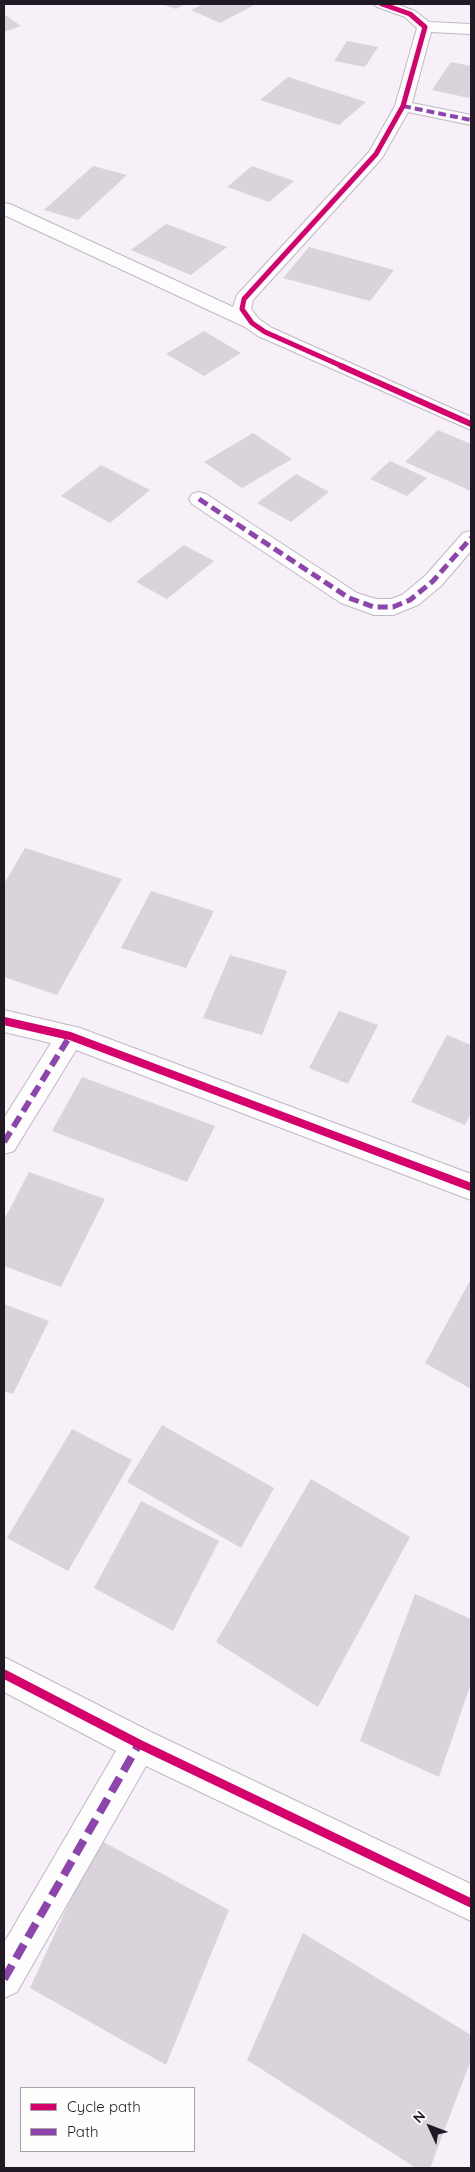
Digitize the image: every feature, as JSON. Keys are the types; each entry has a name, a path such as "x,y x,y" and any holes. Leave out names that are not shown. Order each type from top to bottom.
{"street":[{"path":"382,4 410,14 425,27 471,29"},
{"path":"252,323 242,309 244,300 376,154 403,106 425,27"},
{"path":"403,106 471,120"},
{"path":"4,208 252,323 265,332 471,424"},
{"path":"199,499 349,598 374,607 393,607 410,600 433,581 471,538"},
{"path":"4,1021 70,1036 471,1187"},
{"path":"4,1142 70,1036"},
{"path":"4,1674 139,1744 471,1903"},
{"path":"4,1979 139,1744"}],"building":[{"path":"162,4 186,4 176,9"},
{"path":"204,4 256,4 220,23 191,10"},
{"path":"4,14 21,26 4,32"},
{"path":"347,41 378,47 365,67 334,61"},
{"path":"451,62 471,66 471,93 469,98 432,90"},
{"path":"288,77 366,102 339,125 260,100"},
{"path":"93,166 127,175 78,220 44,210"},
{"path":"252,166 294,181 269,202 227,187"},
{"path":"166,224 227,247 191,275 131,250"},
{"path":"309,247 394,270 370,301 283,278"},
{"path":"204,331 241,353 204,376 166,354"},
{"path":"438,430 471,444 471,491 405,462"},
{"path":"253,433 292,459 242,488 204,462"},
{"path":"390,461 427,478 407,496 370,479"},
{"path":"101,465 150,490 110,523 61,496"},
{"path":"296,474 329,492 291,522 257,503"},
{"path":"184,545 214,561 167,599 136,582"},
{"path":"25,848 122,879 57,995 4,977 4,884"},
{"path":"151,891 214,911 186,968 121,948"},
{"path":"230,955 287,971 262,1035 203,1018"},
{"path":"339,1011 378,1025 348,1084 309,1068"},
{"path":"447,1035 471,1045 471,1113 465,1125 411,1102"},
{"path":"82,1077 215,1126 187,1182 52,1131"},
{"path":"29,1172 105,1199 61,1287 4,1266 4,1220"},
{"path":"471,1279 471,1389 425,1363"},
{"path":"4,1304 49,1321 13,1394 4,1391"},
{"path":"162,1425 274,1488 241,1548 127,1482"},
{"path":"72,1429 132,1460 68,1571 7,1538"},
{"path":"311,1479 410,1537 318,1707 216,1642"},
{"path":"141,1501 219,1541 173,1631 94,1588"},
{"path":"415,1594 471,1619 471,1683 439,1777 360,1741"},
{"path":"98,1839 229,1910 166,2065 30,1988"},
{"path":"303,1933 471,2035 471,2060 430,2168 416,2168 247,2060"}],"marked path":[{"path":"403,106 471,120"},
{"path":"199,499 349,598 374,607 393,607 410,600 433,581 471,538"},
{"path":"4,1142 70,1036"},
{"path":"4,1979 139,1744"}],"cycle path":[{"path":"382,4 410,14 425,27 403,106 376,154 318,220 244,299 242,309 252,323 265,332 471,424"},
{"path":"4,1021 70,1036 471,1187"},
{"path":"4,1674 139,1744 471,1903"}]}
